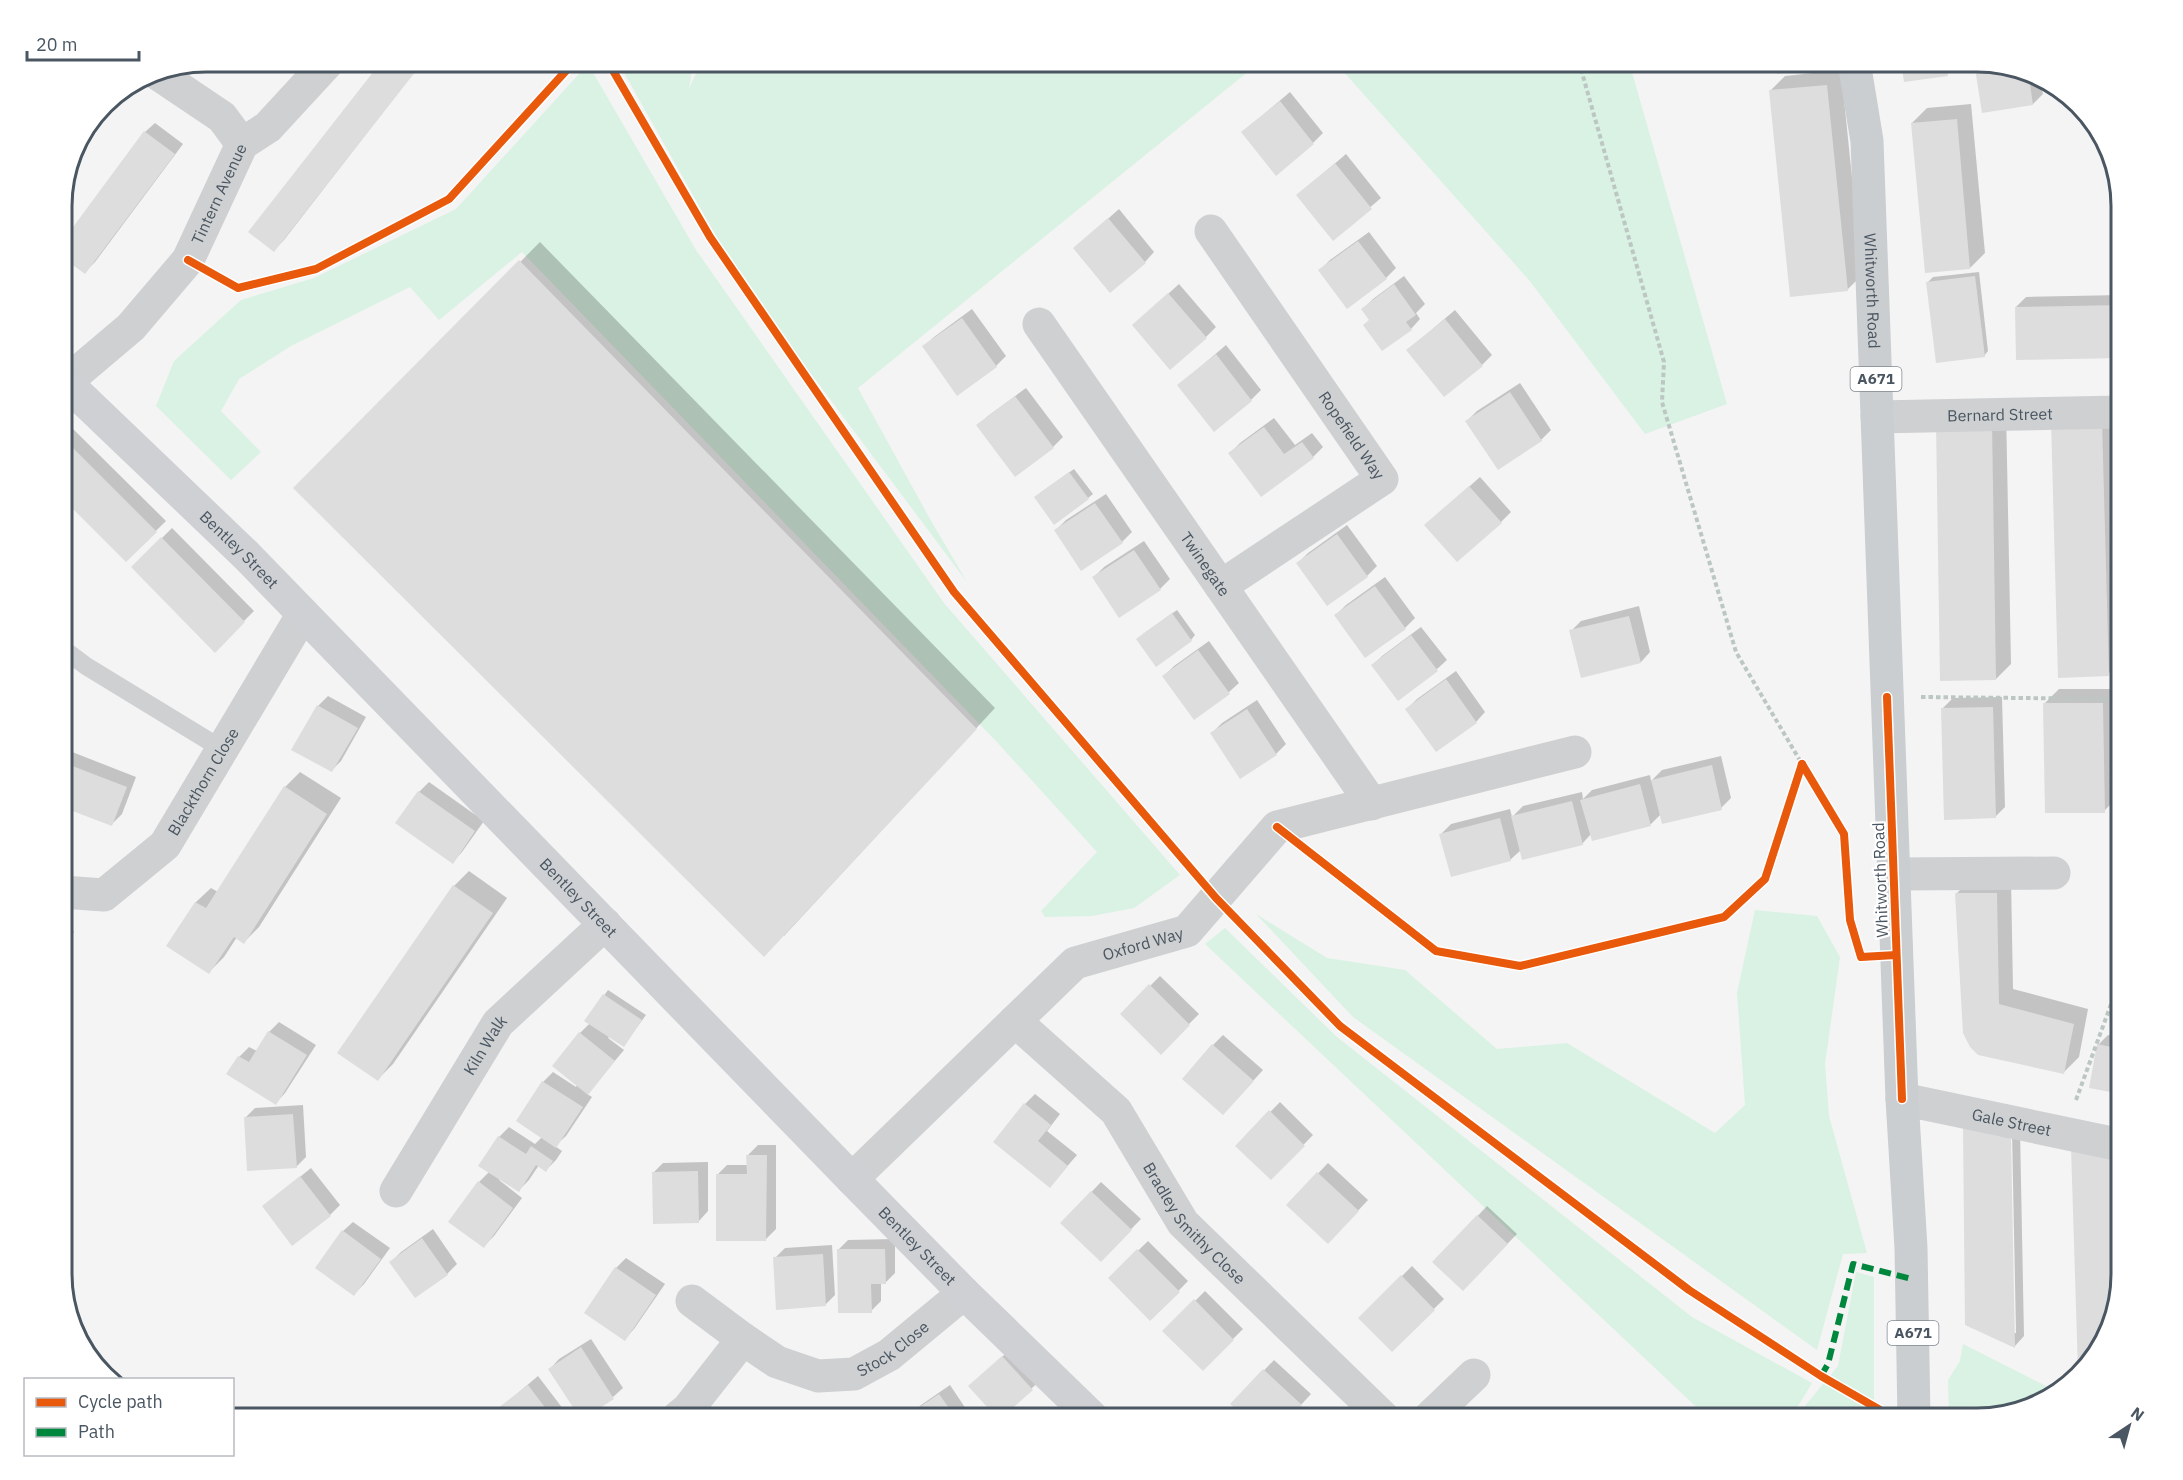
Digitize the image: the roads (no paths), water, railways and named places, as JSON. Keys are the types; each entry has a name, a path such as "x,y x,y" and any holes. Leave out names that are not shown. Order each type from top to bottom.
{"main road":[{"name":"Whitworth Road","path":"1856,72 1867,141 1902,1099 1911,1248 1914,1408"}],"street":[{"name":"Tintern Avenue","path":"72,375 131,327 188,260 242,144 268,127 319,72"},
{"path":"165,79 222,117 242,144"},
{"name":"Ropefield Way","path":"1211,231 1382,479 1221,586"},
{"name":"Twinegate","path":"1039,324 1372,804"},
{"name":"Bentley Street","path":"72,391 246,555 852,1179 1082,1408"},
{"name":"Bernard Street","path":"1877,417 2111,412"},
{"name":"Blackthorn Close","path":"72,893 104,895 165,845 303,614"},
{"name":"Oxford Way","path":"852,1179 1075,963 1187,931 1277,827 1575,752"},
{"path":"1894,874 2054,873"},
{"name":"Kiln Walk","path":"396,1191 498,1023 605,924"},
{"name":"Bradley Smithy Close","path":"1015,1021 1116,1111 1183,1223 1373,1408"},
{"name":"Gale Street","path":"1902,1099 2111,1143"},
{"name":"Stock Close","path":"692,1301 777,1362 818,1376 854,1374 889,1355 964,1293"},
{"path":"689,1408 743,1339"},
{"path":"1441,1408 1474,1376"}],"lane":[{"path":"72,656 222,749"}]}
